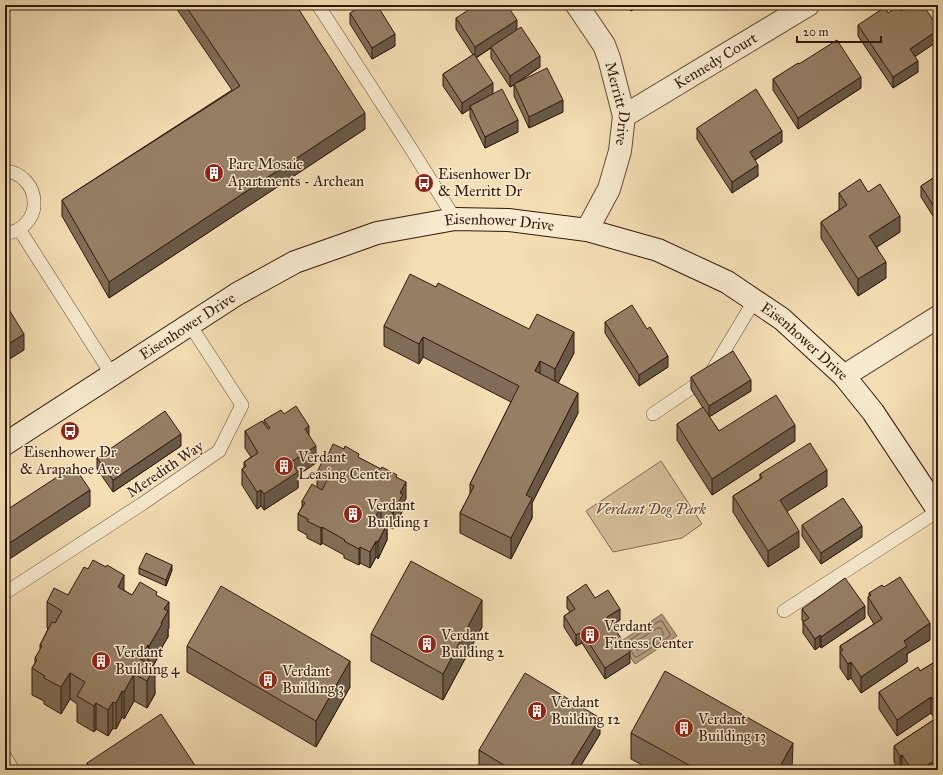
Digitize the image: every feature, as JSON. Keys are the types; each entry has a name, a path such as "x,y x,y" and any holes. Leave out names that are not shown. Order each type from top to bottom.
{"street":[{"name":"Merritt Drive","path":"577,5 604,45 609,58 624,116 620,150 609,190 587,230"},
{"name":"Kennedy Court","path":"624,116 808,5"},
{"name":"Eisenhower Drive","path":"5,444 237,294 294,262 377,233 456,219 508,220 587,230 658,250 726,282 782,319 844,376 874,412 938,510"},
{"path":"844,376 938,317"}],"lane":[{"path":"318,5 456,219"},
{"path":"5,171 10,171 19,175 27,182 32,192 34,203 32,213 27,222 19,229 5,233"},
{"path":"19,229 112,375"},
{"path":"652,414 710,376 754,301"},
{"name":"Meredith Way","path":"5,593 142,504 219,451 242,405 190,325"},
{"path":"784,611 938,510"},
{"path":"5,757 13,770"}],"green space":[{"name":"Verdant Dog Park","path":"661,461 702,524 682,538 613,552 586,511"}],"water":[{"path":"662,614 677,636 635,664 620,642"}],"building":[{"name":"Parc Mosaic Apartments - Archean","path":"185,5 296,5 365,113 109,282 62,200 240,86"},
{"path":"363,5 377,5 395,34 372,48 350,13"},
{"path":"476,5 507,5 517,20 475,47 456,18"},
{"path":"910,5 923,5 938,27 938,30 910,49 918,61 893,77 858,25 885,7 888,13 898,6 901,11"},
{"path":"521,27 540,56 510,76 491,47"},
{"path":"837,40 861,77 798,118 773,79"},
{"path":"474,54 493,83 462,103 443,74"},
{"path":"547,68 563,100 529,117 514,84"},
{"path":"502,89 518,120 485,137 470,106"},
{"path":"756,89 782,131 750,152 758,165 732,182 697,128"},
{"path":"938,175 938,213 921,186"},
{"path":"860,179 868,192 880,184 900,216 869,236 886,262 858,279 821,222 847,205 839,193"},
{"path":"410,274 436,287 438,283 529,329 537,314 574,332 555,369 540,361 535,371 578,393 526,495 532,498 511,538 460,513 474,486 470,484 519,386 423,337 419,344 384,326"},
{"path":"5,303 24,334 5,346"},
{"path":"632,305 647,329 650,327 668,356 639,375 605,322"},
{"path":"733,351 751,380 709,406 691,377"},
{"path":"776,395 795,425 712,479 677,424 703,407 719,431"},
{"name":"Verdant Leasing Center","path":"296,406 309,426 305,429 316,446 291,462 298,472 264,494 261,490 257,492 242,469 246,466 244,462 258,453 245,431 262,421 268,429 270,428 264,420 281,410 284,414"},
{"path":"165,411 181,434 113,480 97,458"},
{"path":"810,443 827,470 780,500 799,531 768,551 733,496 762,478 760,474"},
{"name":"Verdant Building 1","path":"333,444 344,449 345,446 359,454 358,457 381,469 382,467 406,482 400,493 403,494 393,513 381,506 375,518 387,524 378,542 376,541 370,552 360,547 359,549 322,527 321,528 307,521 308,519 298,514 305,503 302,501 312,484 322,490 328,478 317,472"},
{"path":"74,466 90,490 5,546 5,511"},
{"path":"843,498 862,526 821,553 802,525"},
{"path":"146,553 172,565 166,580 139,568"},
{"name":"Verdant Building 4","path":"93,560 106,567 107,565 124,575 118,587 132,595 140,582 157,592 156,595 169,602 164,609 168,611 161,623 162,624 140,659 155,667 147,681 134,674 124,692 122,691 116,703 113,702 108,710 96,703 94,706 77,696 85,682 70,673 61,687 44,678 45,676 32,668 37,660 35,658 42,646 40,645 52,622 55,623 62,611 47,602 54,588 68,595 84,567 88,569"},
{"name":"Verdant Building 2","path":"411,561 482,600 443,674 371,634"},
{"path":"900,577 930,623 904,641 907,646 861,677 851,662 848,664 840,652 843,650 840,646 882,619 868,597 871,595 869,593 882,585 884,587"},
{"path":"845,578 865,606 821,637 820,635 815,639 803,622 809,618 802,609"},
{"name":"Verdant Fitness Center","path":"586,584 595,598 608,590 620,609 607,617 630,652 605,668 582,632 576,635 564,616 575,609 567,597"},
{"name":"Verdant Building 3","path":"221,586 350,661 316,721 187,646"},
{"path":"938,660 938,707 931,697 897,720 879,692 918,667 920,671"},
{"path":"665,671 793,743 778,770 698,770 631,733"},
{"name":"Verdant Building 12","path":"525,673 600,718 568,770 512,770 479,750"},
{"path":"161,714 198,770 92,770 87,763"},
{"path":"938,717 938,758 920,770 912,770 894,746"}],"place":[{"name":"Parc Mosaic Apartments - Archean","path":"214,173"},
{"name":"Eisenhower Dr & Merritt Dr","path":"424,183"},
{"name":"Eisenhower Dr & Arapahoe Ave","path":"70,431"},
{"name":"Verdant Leasing Center","path":"284,466"},
{"name":"Verdant Building 1","path":"353,514"},
{"name":"Verdant Fitness Center","path":"590,635"},
{"name":"Verdant Building 2","path":"427,644"},
{"name":"Verdant Building 4","path":"101,661"},
{"name":"Verdant Building 3","path":"268,680"},
{"name":"Verdant Building 12","path":"537,711"},
{"name":"Verdant Building 13","path":"684,728"}]}
